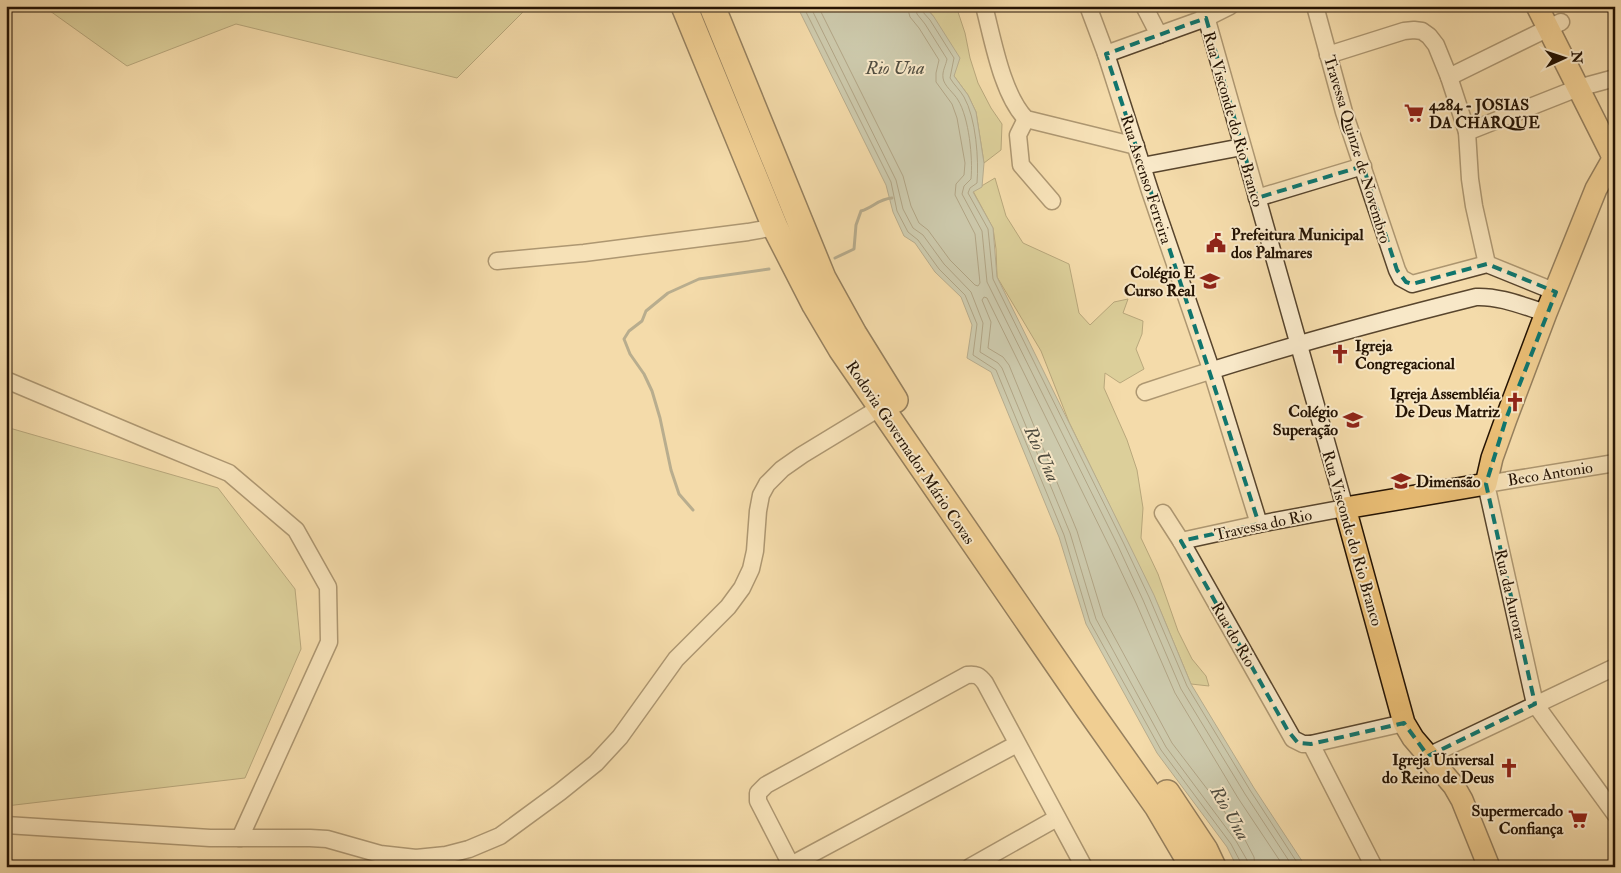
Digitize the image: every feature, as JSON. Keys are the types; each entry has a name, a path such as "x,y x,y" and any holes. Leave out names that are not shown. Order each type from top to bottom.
{"highway":[{"name":"Rodovia Governador Mário Covas","path":"684,6 775,227 840,349 1087,708 1157,806 1193,867"},
{"name":"Rodovia Governador Mário Covas","path":"712,6 823,278 854,334 904,414 1174,802 1205,850 1213,867"}],"main road":[{"path":"1345,508 1486,484 1492,458 1546,313 1596,189 1614,160 1585,86 1554,19 1537,6"},
{"path":"1585,86 1615,136"},
{"name":"Rua Visconde do Rio Branco","path":"1345,508 1404,722 1413,738 1454,786 1462,800 1489,867"}],"street":[{"path":"984,6 1004,80 1020,113 1026,120 1136,146"},
{"name":"Rua Ascenso Ferreira","path":"1088,6 1106,54 1211,369 1259,524"},
{"path":"1144,6 1159,35"},
{"path":"1106,54 1159,35 1204,12 1230,6"},
{"name":"Travessa Quinze de Novembro","path":"1315,6 1344,112 1396,270 1401,278 1412,284 1487,264"},
{"name":"Rua Visconde do Rio Branco","path":"1204,12 1345,508"},
{"path":"1449,77 1554,19"},
{"path":"1328,55 1404,31 1422,31 1429,36 1436,46 1449,77 1467,132 1471,188 1487,264 1556,292"},
{"path":"1467,132 1585,86 1615,78"},
{"path":"1026,120 1018,134 1021,165 1052,201"},
{"path":"1142,166 1242,147"},
{"path":"1257,198 1363,166"},
{"path":"497,261 584,254 775,227"},
{"path":"1145,392 1211,369 1298,343 1476,297 1498,298 1546,313"},
{"path":"6,380 229,473 296,530 328,587 330,642 240,838"},
{"path":"6,825 210,838 327,839 380,854 416,858 446,855 469,849 500,836 596,763 620,737 676,658 728,607 742,588 751,570 755,551 758,511 761,495 767,484 782,469 802,455 881,407"},
{"name":"Beco Antonio","path":"1486,484 1615,463"},
{"name":"Rua da Aurora","path":"1486,484 1535,704"},
{"name":"Travessa do Rio","path":"1181,541 1345,508"},
{"name":"Rua do Rio","path":"1162,513 1181,541 1293,739 1303,744 1311,744"},
{"path":"1428,756 1615,667"},
{"path":"1017,744 792,866 758,802 758,793 766,785 967,675 976,674 981,677 1084,867"},
{"path":"1535,704 1615,814"},
{"path":"1374,867 1311,744 1404,722"},
{"path":"970,867 1057,818"}],"highlighted area":[{"path":"1206,18 1257,198 1363,166 1397,270 1406,282 1412,284 1487,264 1556,292 1506,419 1486,484 1535,704 1428,756 1404,723 1311,744 1298,743 1288,731 1181,541 1259,524 1106,54"}],"green space":[{"path":"43,6 529,6 457,78 236,24 127,66"},
{"path":"925,6 956,6 978,83 1002,124 1001,150 984,163 976,112 968,95 954,76 934,17"},
{"path":"995,178 1006,216 1023,243 1069,264 1079,313 1090,325 1114,302 1128,299 1123,313 1143,321 1142,334 1136,349 1144,369 1120,383 1105,373 1104,388 1127,440 1137,470 1143,508 1141,538 1158,574 1178,631 1192,659 1206,676 1209,686 1191,684 1158,605 1069,422 1041,351 997,277 993,228 973,191"},
{"path":"6,427 218,488 295,589 301,649 245,778 6,806"}],"water":[{"name":"Rio Una","path":"797,6 924,6 934,17 960,58 954,76 968,95 976,112 984,163 982,187 973,192 993,228 997,277 1154,595 1191,684 1254,788 1306,867 1237,867 1227,847 1157,753 1086,624 1059,537 991,372 967,358 972,325 961,297 935,272 915,243 904,236 893,212 886,185"}],"waterway":[{"path":"835,258 854,249 856,225 861,211 883,200 892,198"},
{"path":"693,510 679,494 671,470 652,391 644,374 630,354 624,339 629,331 642,321 646,311 668,293 699,279 769,269"}],"place":[{"name":"4284 - JOSIAS DA CHARQUE","path":"1414,113"},
{"name":"Prefeitura Municipal dos Palmares","path":"1216,243"},
{"name":"Colégio E Curso Real","path":"1210,281"},
{"name":"Igreja Congregacional","path":"1340,354"},
{"name":"Igreja Assembléia De Deus Matriz","path":"1515,402"},
{"name":"Colégio Superação","path":"1353,420"},
{"name":"Dimensão","path":"1401,481"},
{"name":"Igreja Universal do Reino de Deus","path":"1509,768"},
{"name":"Supermercado Confiança","path":"1578,819"}]}
